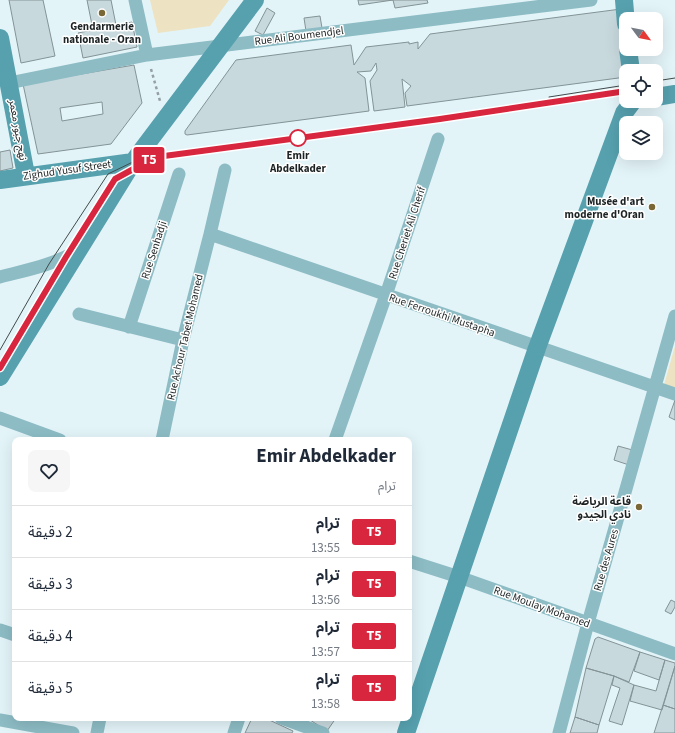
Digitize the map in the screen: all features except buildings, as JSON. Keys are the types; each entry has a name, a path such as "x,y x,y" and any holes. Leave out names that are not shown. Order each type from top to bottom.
{"main road":[{"path":"0,378 133,162 255,0"},
{"path":"624,0 625,12"},
{"name":"نهج جبور معمر","path":"0,38 26,175"},
{"path":"663,96 675,94"},
{"path":"412,715 537,348 624,113 628,108"},
{"name":"Zighud Yusuf Street","path":"0,180 26,175 133,162"},
{"path":"406,733 410,721"}],"street":[{"path":"135,0 147,55"},
{"name":"Rue Ali Boumendjel","path":"9,83 147,55 591,0"},
{"name":"Rue Cheriet Ali Cherif","path":"336,437 386,295 438,139"},
{"name":"Rue Achour Tabet Mohamed","path":"163,437 183,340 210,234 224,170"},
{"name":"Rue Senhadji","path":"129,327 179,174"},
{"name":"Rue Ferroukhi Mustapha","path":"210,234 537,348 675,394"},
{"path":"0,277 49,264 66,257 81,248"},
{"path":"79,314 183,340"},
{"name":"Rue des Aures","path":"559,733 588,623 675,316"},
{"path":"0,418 52,437"},
{"name":"Rue Moulay Mohamed","path":"412,562 459,577 675,654"},
{"path":"0,630 12,634"},
{"path":"0,720 73,733"},
{"path":"97,733 99,721"},
{"path":"234,733 238,721"},
{"path":"289,721 323,733"}],"path":[{"path":"147,55 164,120"}],"shaded area":[{"path":"150,0 229,0 210,26 158,33"},
{"path":"675,346 675,389 664,385"}],"tram line":[{"path":"663,80 675,78"},
{"path":"549,97 619,86"},
{"path":"0,368 66,257 115,179 150,159 441,119 619,92"},
{"name":"T5","path":"0,368 66,257 115,179 150,160 164,156 440,119 619,92"},
{"path":"0,350 49,264 108,174 137,160"}],"place":[{"name":"Gendarmerie nationale - Oran","path":"102,13"},
{"name":"Emir Abdelkader","path":"298,138"},
{"name":"Musée d'art moderne d'Oran","path":"652,207"},
{"name":"قاعة الرياضة نادي الجيدو","path":"639,507"}]}
